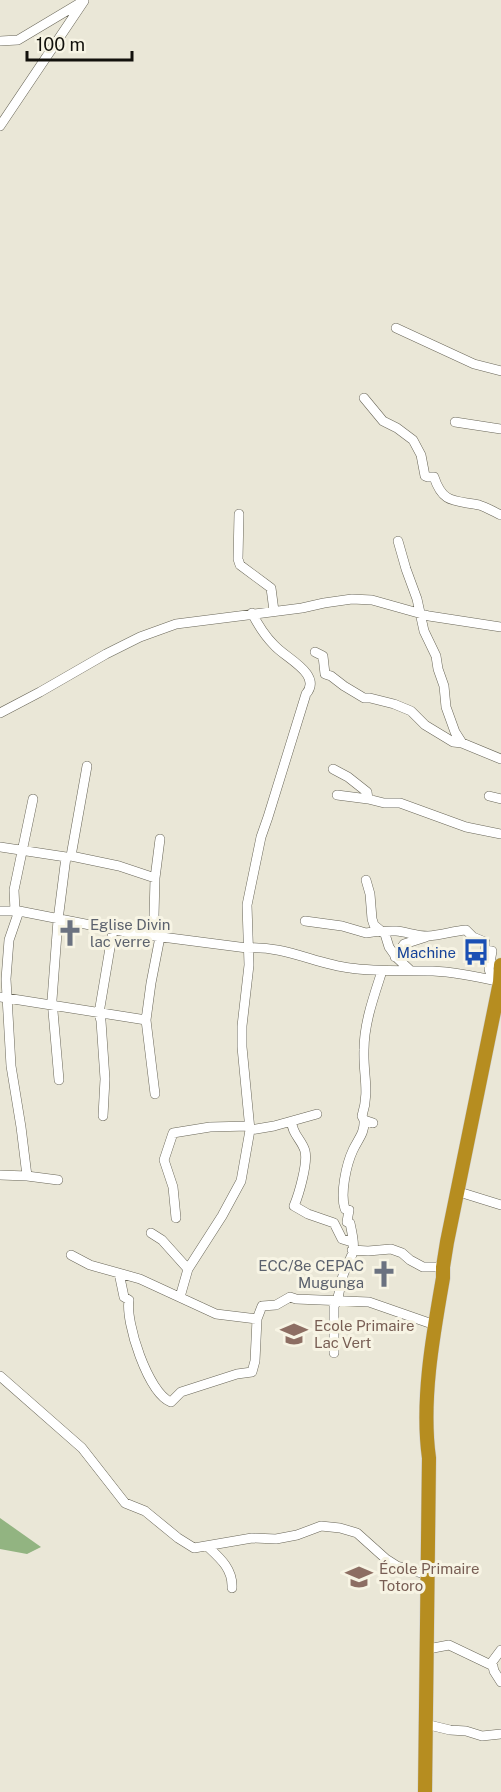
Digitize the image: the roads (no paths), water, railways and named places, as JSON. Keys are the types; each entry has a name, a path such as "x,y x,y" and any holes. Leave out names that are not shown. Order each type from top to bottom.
{"highway":[{"path":"425,1792 429,1458 426,1434 429,1377 443,1267 456,1191 501,965"}],"street":[{"path":"0,41 18,40 84,0"},
{"path":"0,126 84,0"},
{"path":"396,328 474,364 501,371"},
{"path":"364,398 383,421 397,428 412,440 421,455 425,476 434,477 438,488 446,498 481,506 501,515"},
{"path":"455,422 501,429"},
{"path":"239,514 238,560 240,565 272,588 274,611"},
{"path":"398,540 417,599 424,631 436,656 444,686 446,707 455,732 462,743"},
{"path":"0,713 106,654 176,624 352,599 372,600 420,613 501,627"},
{"path":"180,1297 188,1269 216,1226 241,1181 250,1128 242,1026 249,965 247,905 261,837 311,683 307,673 274,645 256,623 252,614"},
{"path":"315,652 323,656 325,674 332,676 344,687 364,698 404,707 426,725 453,742 462,743 501,759"},
{"path":"59,1080 52,1006 58,920 87,766"},
{"path":"333,769 367,792 368,799"},
{"path":"337,795 384,803 400,803 466,827 501,834"},
{"path":"489,796 501,799"},
{"path":"27,1176 4,998 9,940 17,911 14,890 33,800"},
{"path":"155,1094 146,1020 160,937 154,916 155,878 160,840"},
{"path":"0,847 119,866 155,878"},
{"path":"366,880 374,925 385,934 395,957 411,971"},
{"path":"0,910 17,911 160,937 247,948 261,947 310,958 332,966 382,971 435,971 497,981"},
{"path":"305,921 342,926 366,933 394,930 428,936"},
{"path":"103,1116 105,1079 99,1013 113,930"},
{"path":"395,957 404,944 428,936 466,930 473,937 485,942 484,950 492,951 489,969 497,981"},
{"path":"334,1353 334,1306 338,1300 347,1262 351,1257 353,1236 350,1223 347,1222 349,1210 345,1209 342,1197 348,1164 368,1121 362,1116 366,1101 363,1051 373,998 382,971"},
{"path":"4,998 146,1020"},
{"path":"176,1218 173,1187 164,1160 173,1133 227,1126 250,1128 274,1126 316,1114"},
{"path":"292,1121 292,1128 304,1148 305,1157 294,1206 308,1214 334,1223 342,1239 352,1246 368,1251 391,1249 402,1253 423,1267 443,1267"},
{"path":"0,1175 58,1180"},
{"path":"456,1191 501,1205"},
{"path":"151,1233 162,1240 188,1269"},
{"path":"71,1255 90,1265 140,1279 216,1314 257,1319"},
{"path":"119,1273 124,1297 129,1300 129,1314 140,1355 149,1377 158,1392 168,1402 175,1399 181,1392 237,1374 252,1372 255,1361 257,1319 262,1306 276,1305 290,1297 369,1302 435,1325"},
{"path":"0,1376 82,1448 125,1503 145,1511 194,1548 252,1538 276,1539 321,1527 340,1528 357,1533 397,1566 428,1575"},
{"path":"207,1546 225,1563 233,1581 232,1588"},
{"path":"428,1648 449,1645 493,1666"},
{"path":"501,1650 492,1662 501,1682"},
{"path":"425,1724 482,1736 501,1734"}],"place":[{"name":"Eglise Divin lac verre","path":"70,933"},
{"name":"Machine","path":"476,952"},
{"name":"ECC/8e CEPAC Mugunga","path":"384,1274"},
{"name":"Ecole Primaire Lac Vert","path":"294,1334"},
{"name":"École Primaire Totoro","path":"359,1577"}]}
